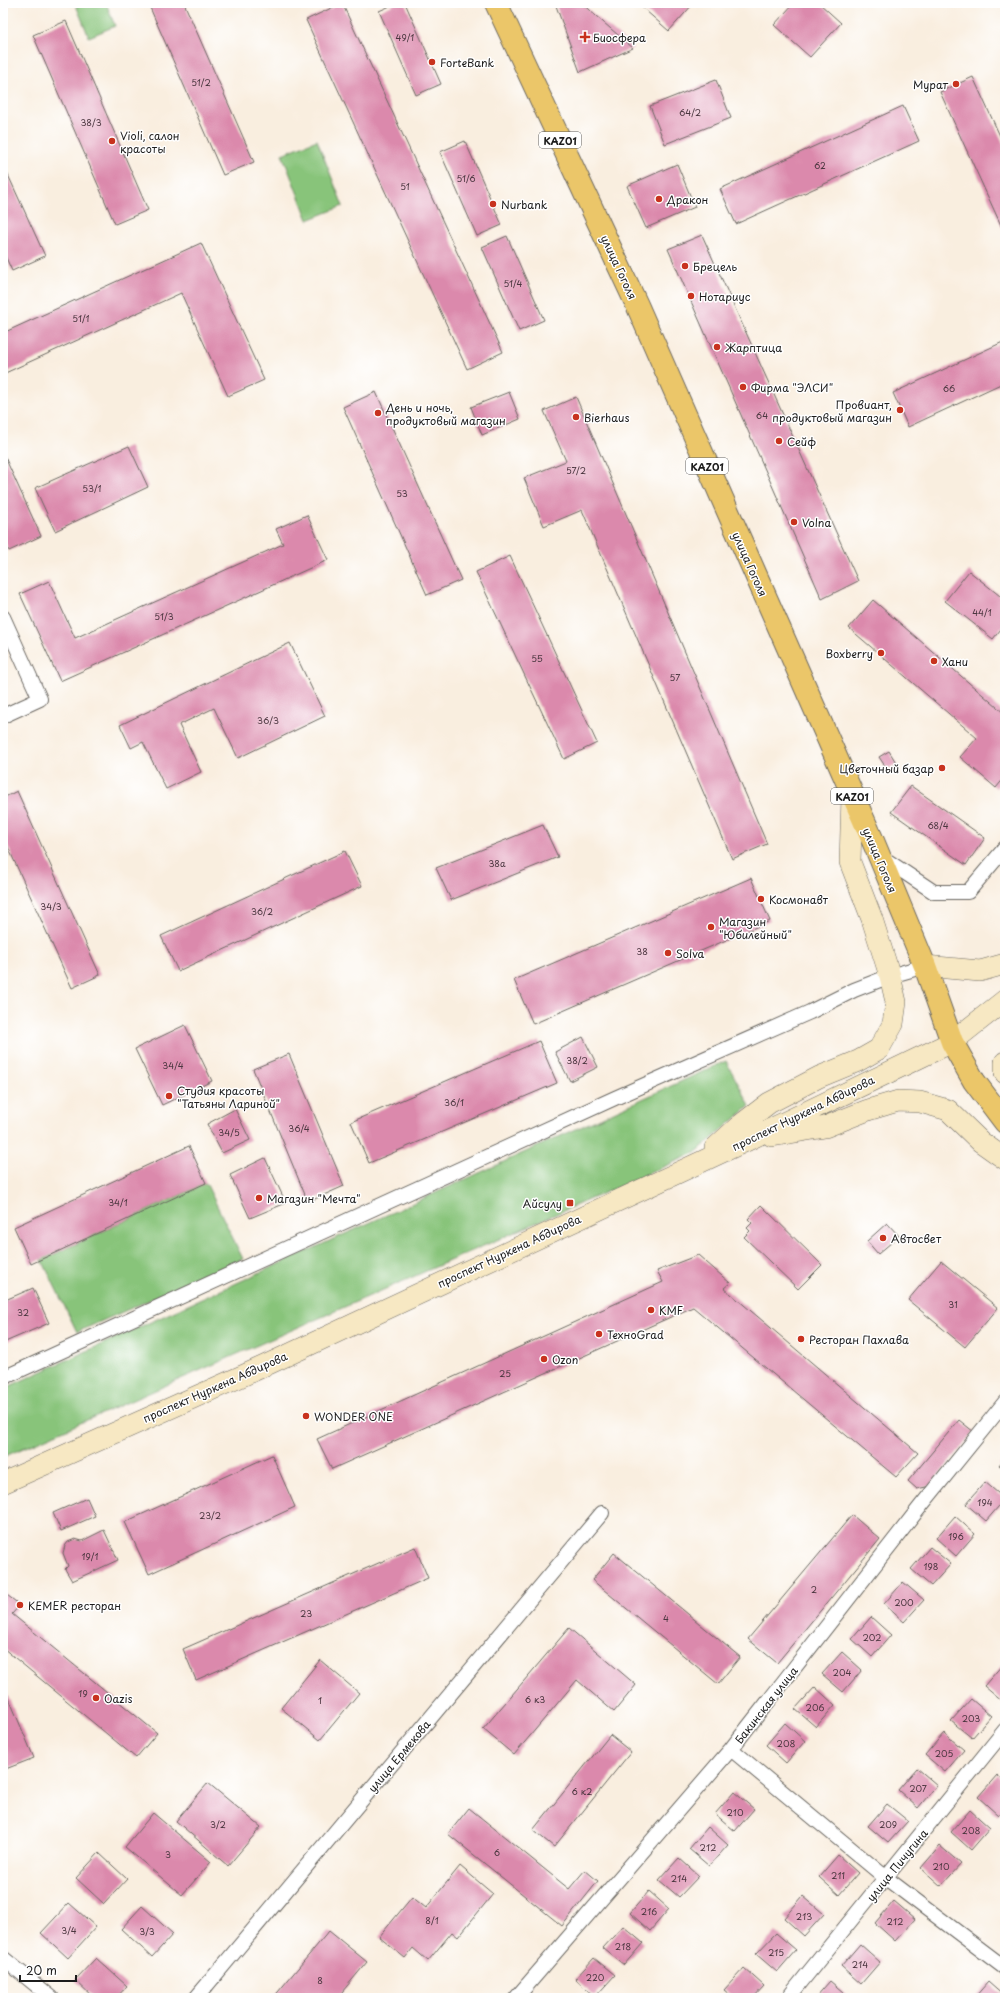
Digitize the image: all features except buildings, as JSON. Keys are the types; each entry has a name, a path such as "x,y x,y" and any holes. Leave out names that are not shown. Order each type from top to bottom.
{"highway":[{"name":"улица Гоголя","path":"496,3 637,305 878,854 925,966 952,1042 974,1081 1005,1122"}],"main road":[{"path":"700,1162 738,1127 769,1103 819,1077 858,1061 879,1049 893,1024 896,1002 890,976 872,919 850,862 852,796"},
{"path":"925,966 980,971 1005,964"},
{"name":"проспект Нуркена Абдирова","path":"3,1483 262,1367 748,1140 952,1042 1005,1000"},
{"path":"1005,1062 1005,1073"},
{"path":"748,1140 825,1127 868,1110 898,1101 920,1102 948,1110 981,1142 1005,1159"}],"street":[{"path":"3,617 40,699 3,716"},
{"path":"878,854 934,892 968,892 1005,848"},
{"path":"3,1378 615,1098 890,976 925,966"},
{"name":"Бакинская улица","path":"516,1998 731,1749 920,1507 1005,1402"},
{"name":"улица Ермекова","path":"196,1998 602,1513"},
{"name":"улица Пичугина","path":"788,1998 1005,1730"},
{"path":"731,1749 886,1878 1005,1968"},
{"path":"3,1958 52,1998"}],"green space":[{"path":"75,3 106,3 115,26 89,37"},
{"path":"317,140 343,206 308,220 282,154"},
{"path":"726,1061 750,1106 695,1153 3,1457 3,1389"},
{"path":"206,1183 243,1259 77,1332 42,1260"}],"place":[{"name":"Биосфера","path":"585,37"},
{"name":"ForteBank","path":"432,62"},
{"name":"Мурат","path":"956,84"},
{"name":"Violi, салон красоты","path":"112,141"},
{"name":"Дракон","path":"659,199"},
{"name":"Nurbank","path":"493,204"},
{"name":"Брецель","path":"685,266"},
{"name":"Нотариус","path":"691,296"},
{"name":"Жарптица","path":"717,347"},
{"name":"Фирма \"ЭЛСИ\"","path":"743,387"},
{"name":"Провиант, продуктовый магазин","path":"900,410"},
{"name":"День и ночь, продуктовый магазин","path":"378,413"},
{"name":"Bierhaus","path":"576,417"},
{"name":"Сейф","path":"779,441"},
{"name":"Volna","path":"794,522"},
{"name":"Boxberry","path":"881,653"},
{"name":"Хани","path":"934,661"},
{"name":"Цветочный базар","path":"942,768"},
{"name":"Космонавт","path":"761,899"},
{"name":"Магазин \"Юбилейный\"","path":"711,927"},
{"name":"Solva","path":"668,953"},
{"name":"Студия красоты \"Татьяны Лариной\"","path":"169,1096"},
{"name":"Магазин \"Мечта\"","path":"259,1198"},
{"name":"Айсулу","path":"570,1203"},
{"name":"Автосвет","path":"883,1238"},
{"name":"KMF","path":"651,1310"},
{"name":"ТехноGrad","path":"599,1334"},
{"name":"Ресторан Пахлава","path":"801,1339"},
{"name":"Ozon","path":"544,1359"},
{"name":"WONDER ONE","path":"306,1416"},
{"name":"KEMER ресторан","path":"20,1605"},
{"name":"Oazis","path":"96,1698"}]}
